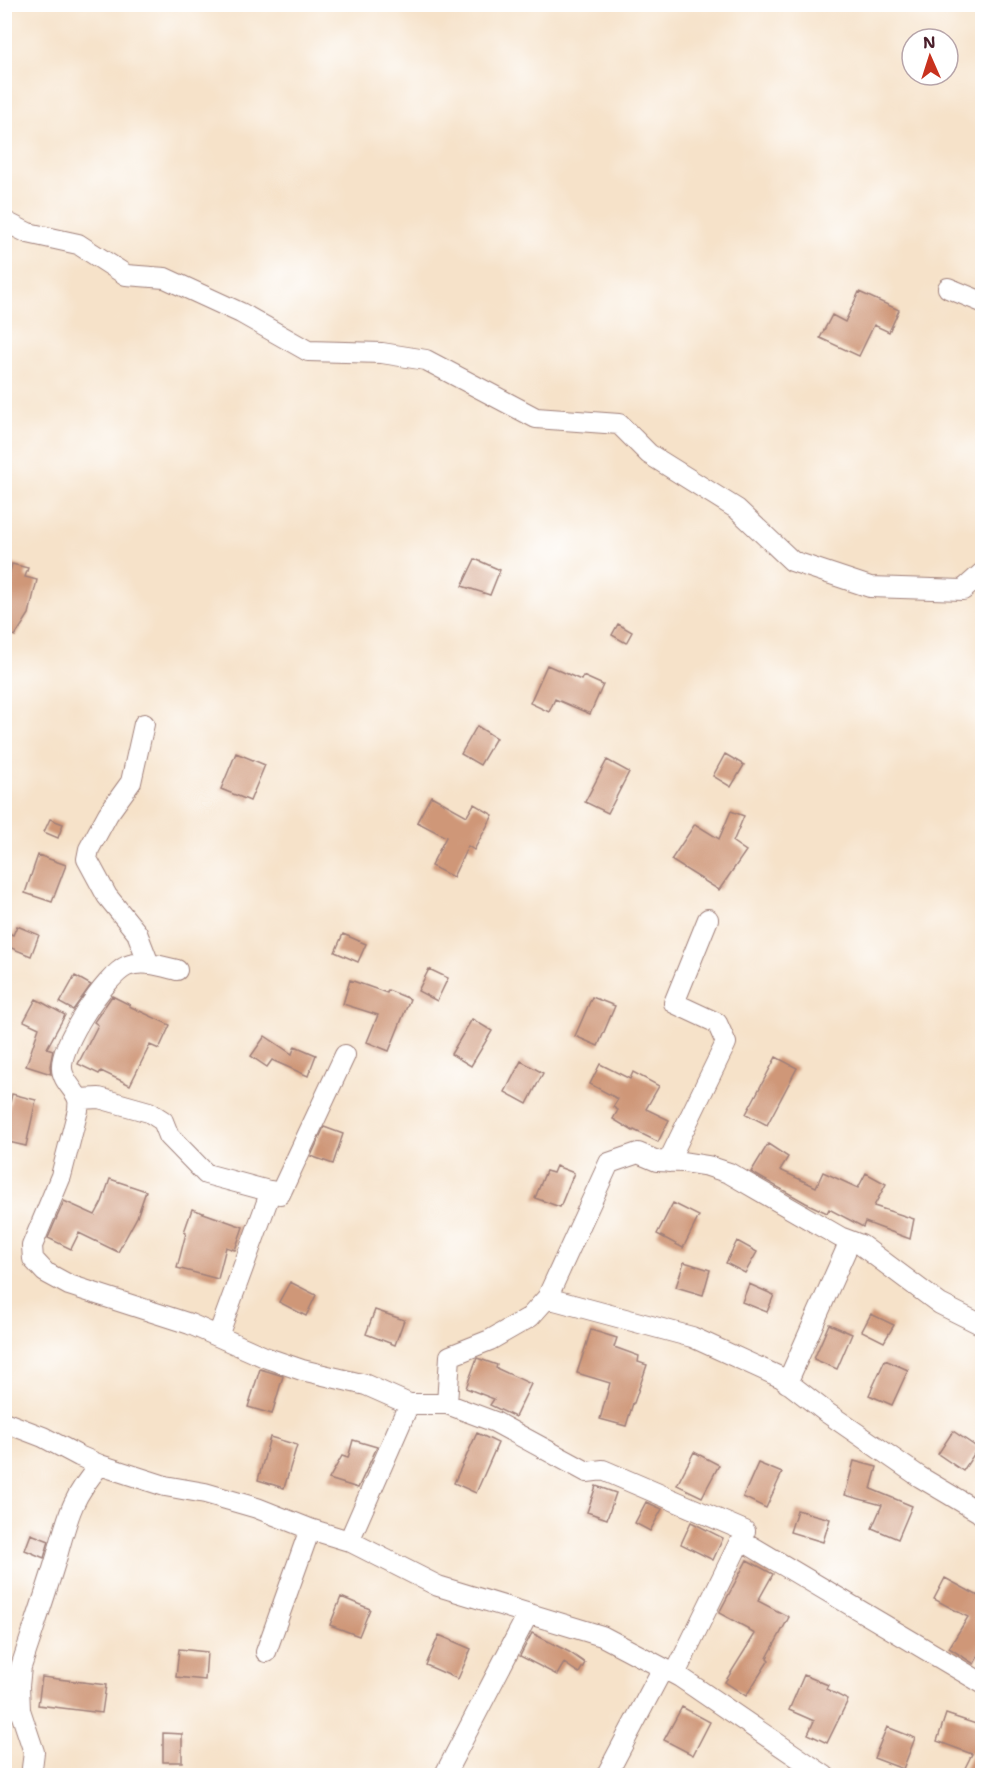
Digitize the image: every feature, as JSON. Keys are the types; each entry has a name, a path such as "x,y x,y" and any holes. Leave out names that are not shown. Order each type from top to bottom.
{"street":[{"path":"4,221 28,233 78,244 126,275 165,278 241,313 308,351 382,353 426,360 536,418 619,424 649,454 737,509 792,561 870,587 963,590 982,573"},
{"path":"948,288 982,302"},
{"path":"144,724 131,782 108,814 89,849 87,859 107,896 137,933 149,964"},
{"path":"668,1162 726,1043 717,1023 674,1003 708,919"},
{"path":"177,970 138,963 125,967 109,980 75,1028 66,1046 62,1069 67,1083 79,1099 78,1110 61,1176 32,1246 33,1259 45,1272 69,1285 190,1323 267,1358 302,1370 366,1385 408,1404 447,1404 495,1422 587,1472 603,1470 745,1531 669,1671 606,1776"},
{"path":"79,1099 99,1098 149,1112 163,1121 170,1136 206,1173 280,1194 345,1055"},
{"path":"447,1404 450,1356 490,1340 530,1317 547,1298 609,1163 639,1153 657,1161 708,1166 729,1173 840,1238 861,1245 940,1304 982,1325"},
{"path":"218,1336 271,1191"},
{"path":"787,1383 850,1241"},
{"path":"547,1298 692,1337 782,1378 826,1412 920,1477 982,1515"},
{"path":"349,1541 408,1404"},
{"path":"4,1422 43,1437 100,1465 165,1486 205,1493 257,1508 310,1529 349,1541 438,1586 602,1636 669,1671 825,1776"},
{"path":"31,1776 34,1752 20,1710 12,1674 21,1667 68,1515 85,1481 100,1465"},
{"path":"266,1652 310,1529"},
{"path":"741,1540 982,1683"},
{"path":"444,1776 528,1614"}],"building":[{"path":"859,292 899,310 889,332 874,325 859,356 820,338 832,315 845,322"},
{"path":"475,559 500,570 490,595 462,586"},
{"path":"12,564 28,568 25,577 37,580 29,614 15,636 4,630 4,593"},
{"path":"618,624 632,632 626,643 612,635"},
{"path":"547,665 581,680 583,676 603,685 590,714 555,699 549,712 530,703"},
{"path":"477,726 496,738 480,765 461,754"},
{"path":"236,753 265,765 250,801 221,789"},
{"path":"725,754 744,765 731,787 713,776"},
{"path":"607,760 629,772 608,813 585,802"},
{"path":"431,796 467,816 474,804 493,815 474,850 468,846 453,877 431,866 446,837 417,822"},
{"path":"731,811 744,816 733,842 746,851 719,890 671,860 695,824 719,839"},
{"path":"50,819 63,824 58,838 44,832"},
{"path":"38,855 66,865 52,902 25,893"},
{"path":"17,926 39,935 31,956 4,945 4,931 13,935"},
{"path":"343,934 366,944 358,962 335,952"},
{"path":"429,969 448,978 437,1001 418,991"},
{"path":"75,976 91,985 73,1010 60,1003"},
{"path":"350,980 387,993 388,990 410,999 389,1051 367,1042 378,1015 343,1004"},
{"path":"112,996 170,1025 159,1049 150,1045 130,1085 101,1071 99,1074 78,1064 98,1025 94,1022"},
{"path":"592,997 615,1006 598,1046 575,1036"},
{"path":"36,999 65,1015 47,1048 53,1050 51,1074 26,1066 39,1028 24,1021"},
{"path":"472,1019 492,1031 471,1066 451,1054"},
{"path":"265,1036 292,1054 295,1046 316,1055 308,1076 272,1060 267,1067 251,1056"},
{"path":"776,1057 797,1068 767,1125 746,1114"},
{"path":"521,1061 543,1073 527,1104 505,1092"},
{"path":"600,1064 630,1079 633,1072 659,1086 646,1109 669,1120 658,1142 613,1119 618,1110 613,1107 618,1099 590,1084"},
{"path":"12,1094 36,1100 26,1146 4,1141 4,1129"},
{"path":"324,1127 343,1134 333,1164 311,1156"},
{"path":"768,1144 788,1157 780,1170 816,1187 823,1172 858,1188 866,1173 886,1184 874,1206 914,1219 910,1239 865,1222 863,1227 829,1209 827,1213 751,1172"},
{"path":"556,1166 574,1173 560,1207 535,1198 546,1171 553,1173"},
{"path":"110,1179 146,1191 137,1217 118,1252 79,1233 71,1249 48,1238 64,1201 95,1215"},
{"path":"673,1203 699,1216 683,1248 657,1234"},
{"path":"192,1209 243,1227 235,1250 226,1247 218,1279 177,1268 186,1233 184,1232"},
{"path":"737,1241 757,1252 745,1273 726,1263"},
{"path":"684,1262 710,1270 703,1295 676,1287"},
{"path":"290,1282 316,1295 306,1316 279,1302"},
{"path":"749,1284 774,1295 767,1312 742,1302"},
{"path":"375,1310 404,1320 395,1345 366,1334"},
{"path":"871,1314 894,1325 884,1342 862,1331"},
{"path":"829,1324 852,1334 837,1369 814,1359"},
{"path":"591,1330 617,1338 614,1347 639,1356 638,1362 647,1365 626,1426 600,1419 610,1383 577,1373"},
{"path":"477,1358 497,1365 496,1368 531,1384 515,1417 490,1405 494,1399 466,1388"},
{"path":"885,1360 908,1370 892,1405 869,1395"},
{"path":"260,1369 283,1376 272,1414 248,1407"},
{"path":"953,1431 978,1448 963,1471 938,1454"},
{"path":"477,1433 498,1443 476,1493 454,1483"},
{"path":"270,1437 297,1445 284,1488 258,1480"},
{"path":"353,1440 377,1447 358,1488 329,1479 342,1456 348,1458"},
{"path":"694,1452 719,1465 702,1497 677,1485"},
{"path":"854,1461 877,1467 871,1489 912,1506 898,1539 872,1528 882,1505 845,1495"},
{"path":"758,1463 782,1473 766,1508 743,1497"},
{"path":"596,1486 616,1493 607,1519 587,1512"},
{"path":"646,1502 662,1509 650,1531 635,1523"},
{"path":"797,1510 830,1519 823,1542 790,1532"},
{"path":"691,1522 723,1538 713,1560 681,1544"},
{"path":"31,1534 49,1541 44,1558 25,1550"},
{"path":"747,1560 773,1574 758,1601 789,1617 767,1658 769,1660 746,1696 725,1682 755,1634 719,1613"},
{"path":"945,1578 982,1598 982,1649 974,1664 949,1648 968,1617 934,1599"},
{"path":"341,1597 370,1609 359,1636 330,1625"},
{"path":"532,1633 585,1663 579,1673 564,1663 557,1675 520,1656"},
{"path":"439,1635 471,1649 458,1679 426,1665"},
{"path":"179,1649 207,1652 205,1680 176,1677"},
{"path":"804,1675 828,1685 826,1689 848,1700 827,1743 808,1734 814,1721 789,1710"},
{"path":"42,1677 106,1685 102,1713 38,1705"},
{"path":"682,1707 710,1722 693,1755 664,1740"},
{"path":"946,1714 982,1726 982,1776 972,1776 963,1772 972,1754 937,1741"},
{"path":"887,1727 915,1738 903,1769 874,1758"},
{"path":"163,1733 182,1734 182,1762 163,1762"}]}
